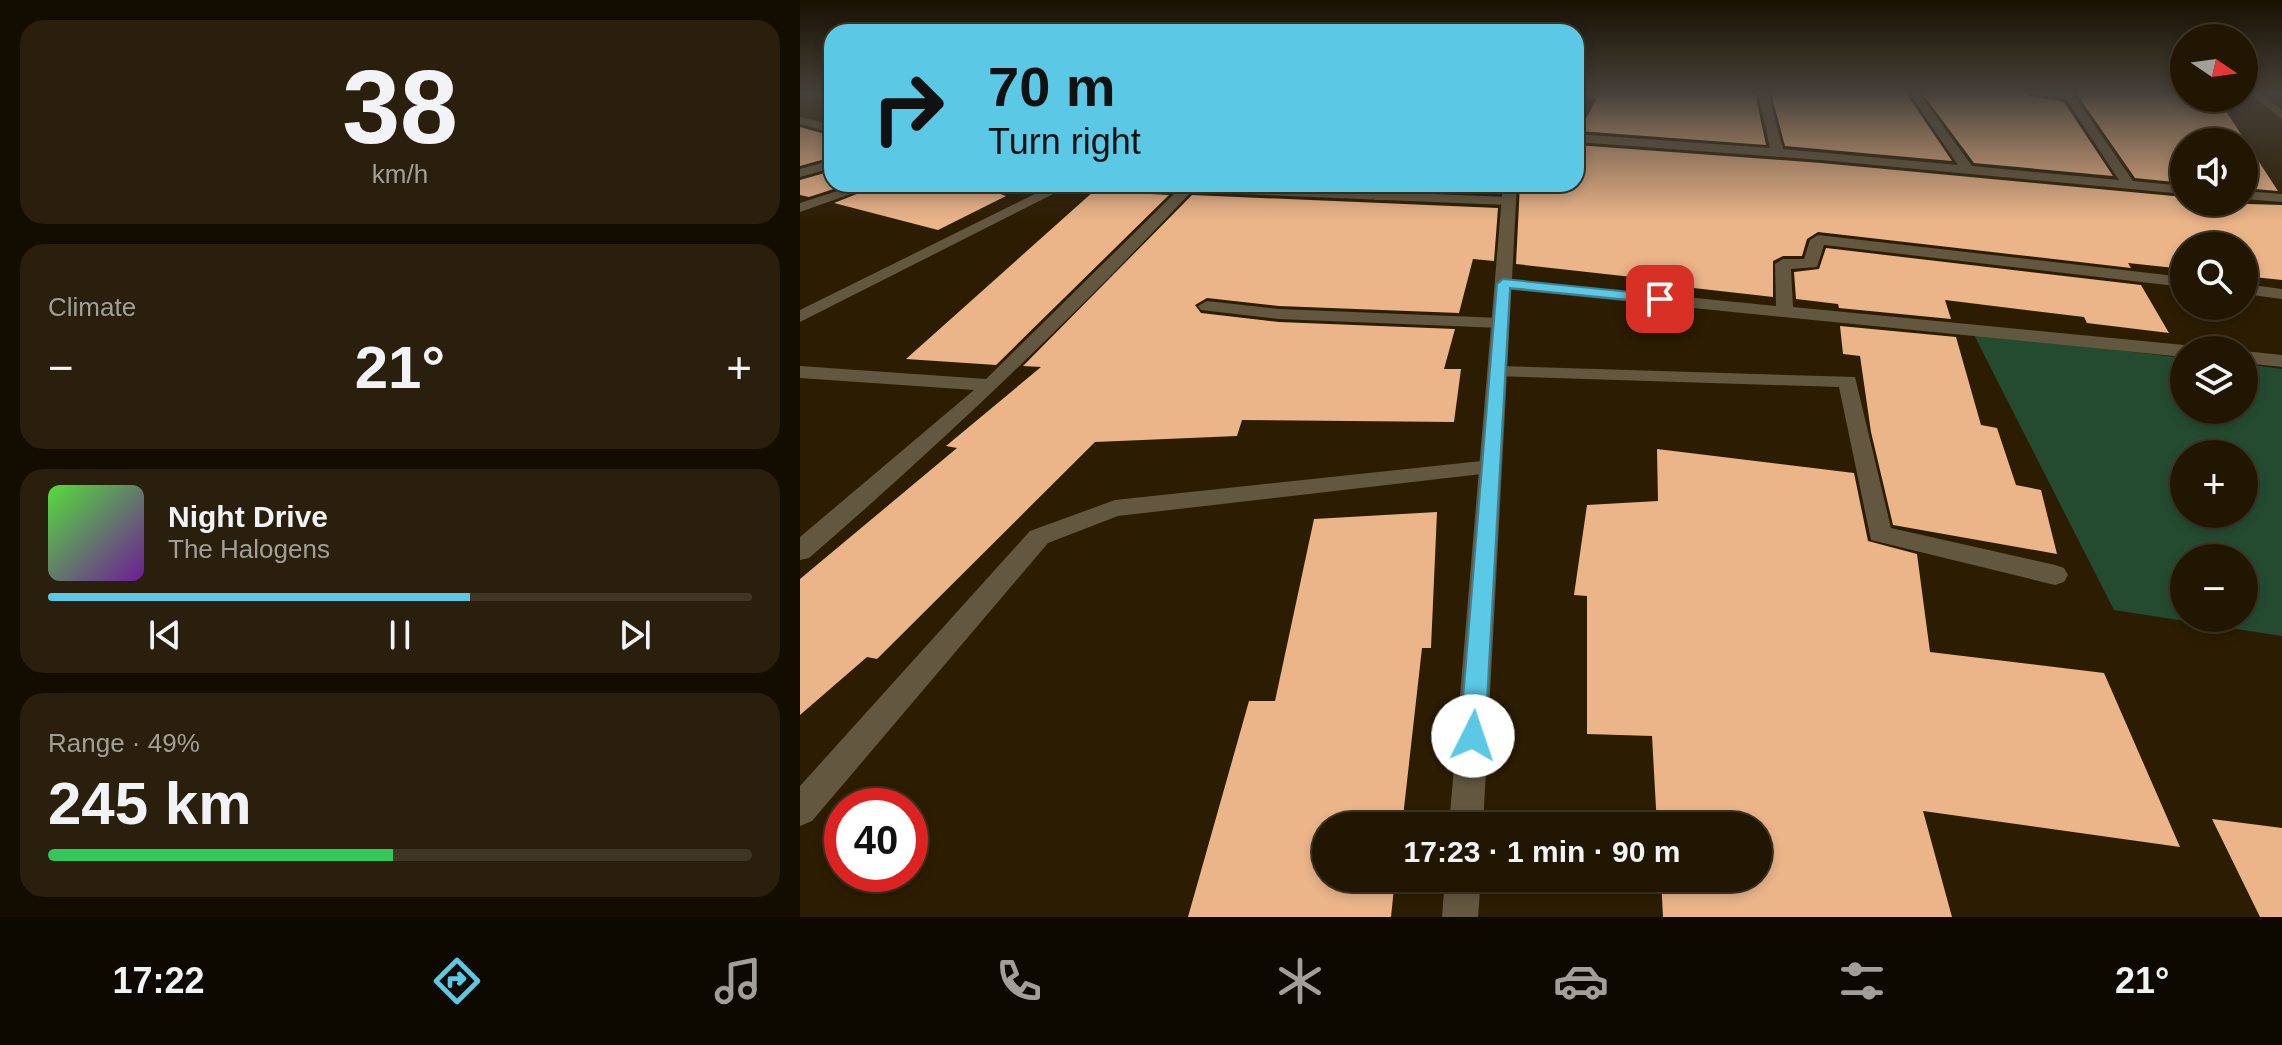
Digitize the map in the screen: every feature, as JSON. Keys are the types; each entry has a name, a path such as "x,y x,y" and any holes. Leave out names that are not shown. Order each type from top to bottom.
{"street":[{"path":"1773,136 1777,152"},
{"path":"1944,136 1967,169"},
{"path":"2096,136 2128,184"},
{"path":"1584,139 1777,152 2170,188"},
{"path":"800,173 824,166"},
{"path":"800,208 848,192"},
{"path":"800,317 1050,192"},
{"path":"800,551 919,451 991,385 1184,192"},
{"path":"1241,192 1380,197 1509,192 1467,812"},
{"path":"1380,197 1384,192"},
{"path":"2258,196 2282,198"},
{"path":"1785,312 1783,264 1811,264 1818,240 2170,280"},
{"path":"1503,284 2170,350"},
{"path":"2258,291 2282,294"},
{"path":"1207,306 1279,314 1501,323"},
{"path":"2258,358 2282,361"},
{"path":"800,372 991,385"},
{"path":"1498,372 1848,381 1880,534 2055,575"},
{"path":"800,810 1039,537 1115,508 1491,467"},
{"path":"1460,917 1462,892"}],"green space":[{"path":"1973,333 2170,356 2170,424 2258,424 2258,366 2282,369 2282,636 2256,632 2258,544 2170,544 2170,619 2114,610"}],"building":[{"path":"800,136 824,136 824,159 800,166"},
{"path":"1643,136 1764,136 1766,145"},
{"path":"1782,136 1935,136 1952,161 1785,146"},
{"path":"1954,136 2086,136 2113,176 1974,163"},
{"path":"2106,136 2170,136 2170,182 2135,178"},
{"path":"1584,146 1821,163 2170,196 2170,216 2258,216 2258,204 2282,205 2282,280 2258,277 2258,232 2170,232 2170,268 2128,263 2131,268 1818,232 1807,239 1802,256 1783,256 1773,261 1773,297 1667,285 1668,281 1516,264 1520,192 1584,192"},
{"path":"2258,160 2278,191 2258,189"},
{"path":"824,173 824,192 809,197 800,195 800,180"},
{"path":"862,192 995,192 1006,196 938,230 834,203"},
{"path":"1093,192 1169,195 996,365 906,359"},
{"path":"1448,192 1499,192 1499,194"},
{"path":"1192,195 1498,208 1494,261 1473,259 1459,313 1279,306 1207,298 1195,305 1201,313 1279,322 1455,329 1444,369 1461,369 1454,422 1242,420 1237,436 1095,442 877,659 867,657 800,715 800,579 957,448 946,446 1041,367 1023,366"},
{"path":"1826,248 2141,285 2169,333 2087,323 2084,317 1945,300 1951,319 1839,308 1838,304 1796,299 1794,272 1819,269"},
{"path":"1840,326 1956,337 1981,425 1997,428 2016,485 2041,490 2057,554 1893,525 1871,432 1860,356 1843,354"},
{"path":"1657,449 1854,473 1868,541 1917,554 1930,652 2104,673 2180,847 1923,811 1952,917 1663,917 1662,892 1772,892 1772,812 1656,812 1652,736 1587,734 1587,596 1574,595 1587,505 1658,501"},
{"path":"1437,512 1431,648 1422,648 1404,812 1312,812 1312,892 1394,892 1391,917 1188,917 1249,701 1275,701 1314,519"},
{"path":"2212,819 2282,828 2282,917 2260,917"}],"route":[{"path":"1473,736 1503,284 1660,299"}]}
